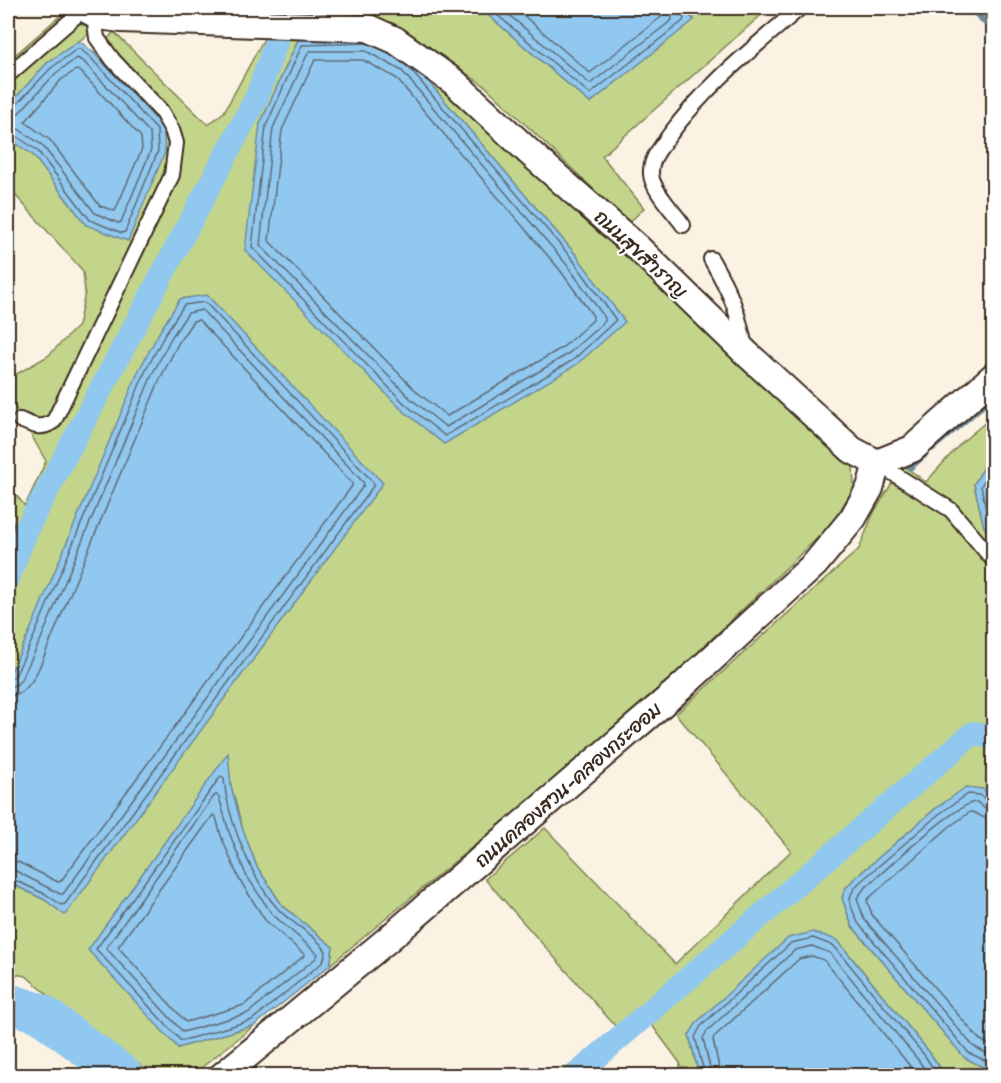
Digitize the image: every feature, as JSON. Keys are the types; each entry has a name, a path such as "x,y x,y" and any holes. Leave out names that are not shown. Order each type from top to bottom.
{"street":[{"name":"ถนนสุขสำราญ","path":"90,10 121,19 368,28 395,40 454,82 639,249 746,353 852,450 877,463"},
{"path":"877,463 912,449 993,376"},
{"name":"ถนนคลองสวน-คลองกระออม","path":"226,1072 386,941 677,691 815,564 853,518 870,488 877,463"}],"lane":[{"path":"683,225 659,194 651,176 653,158 680,121 712,84 800,8"},
{"path":"8,75 90,10 97,38 112,60 161,111 172,130 176,143 172,175 54,421 46,427 37,428 20,420"},
{"path":"711,259 729,292 739,318 746,353"},
{"path":"877,463 951,510 993,561"}],"green space":[{"path":"246,8 480,8 590,103 694,19 682,8 769,8 602,156 644,208 629,223 485,86 394,25 344,9 245,10"},
{"path":"61,15 95,30 47,63 8,106 8,61"},
{"path":"114,32 208,125 224,112 267,33 299,38 260,124 577,256 410,60 679,301 853,465 854,488 831,525 633,714 330,965 333,947 282,905 257,867 242,827 231,786 227,754 178,1048 255,1025 192,1075 154,1075 69,1013 26,976 8,973 8,882 45,900 64,914 29,633 8,678 8,485 25,506 46,461 12,402 8,404 8,379 48,356 78,326 85,293 83,271 8,187 8,138 33,155 86,225 163,127 94,53"},
{"path":"993,416 993,452 974,484 984,527 993,536 993,800 983,789 935,809 854,879 845,889 842,898 852,926 965,1058 983,1067 993,1066 993,1075 945,1075 930,1053 837,940 689,1035 699,1075 680,1075 680,1063 651,1024 810,882 978,741 967,729 617,1028 485,879 545,828 675,964 791,851 676,714 859,549 873,514 903,465 926,482 962,442"},
{"path":"603,1039 601,1075 558,1075"}],"water":[{"path":"480,8 682,8 694,20 590,103"},
{"path":"369,37 410,60 577,256 625,322 576,365 444,444 401,409 245,250 260,124 299,38"},
{"path":"79,41 94,53 163,127 165,152 128,241 86,225 33,155 8,138 8,106 47,63"},
{"path":"207,295 383,483 65,915 45,900 8,882 8,678 139,370 180,299"},
{"path":"993,452 993,536 984,527 974,484"},
{"path":"228,753 231,786 242,827 257,867 282,905 333,947 330,965 255,1025 178,1048 88,950"},
{"path":"966,787 983,789 993,800 993,1066 983,1067 965,1058 852,926 842,898 845,889 854,879 935,809"},
{"path":"813,932 837,940 930,1053 945,1075 699,1075 689,1035 697,1022 788,938"}],"waterway":[{"path":"8,578 28,526 257,97 288,8"},
{"path":"971,8 994,31"},
{"path":"932,448 994,395"},
{"path":"910,467 924,455"},
{"path":"8,520 23,537"},
{"path":"575,1076 973,733 994,738"},
{"path":"8,1003 40,1013 124,1076"}]}
